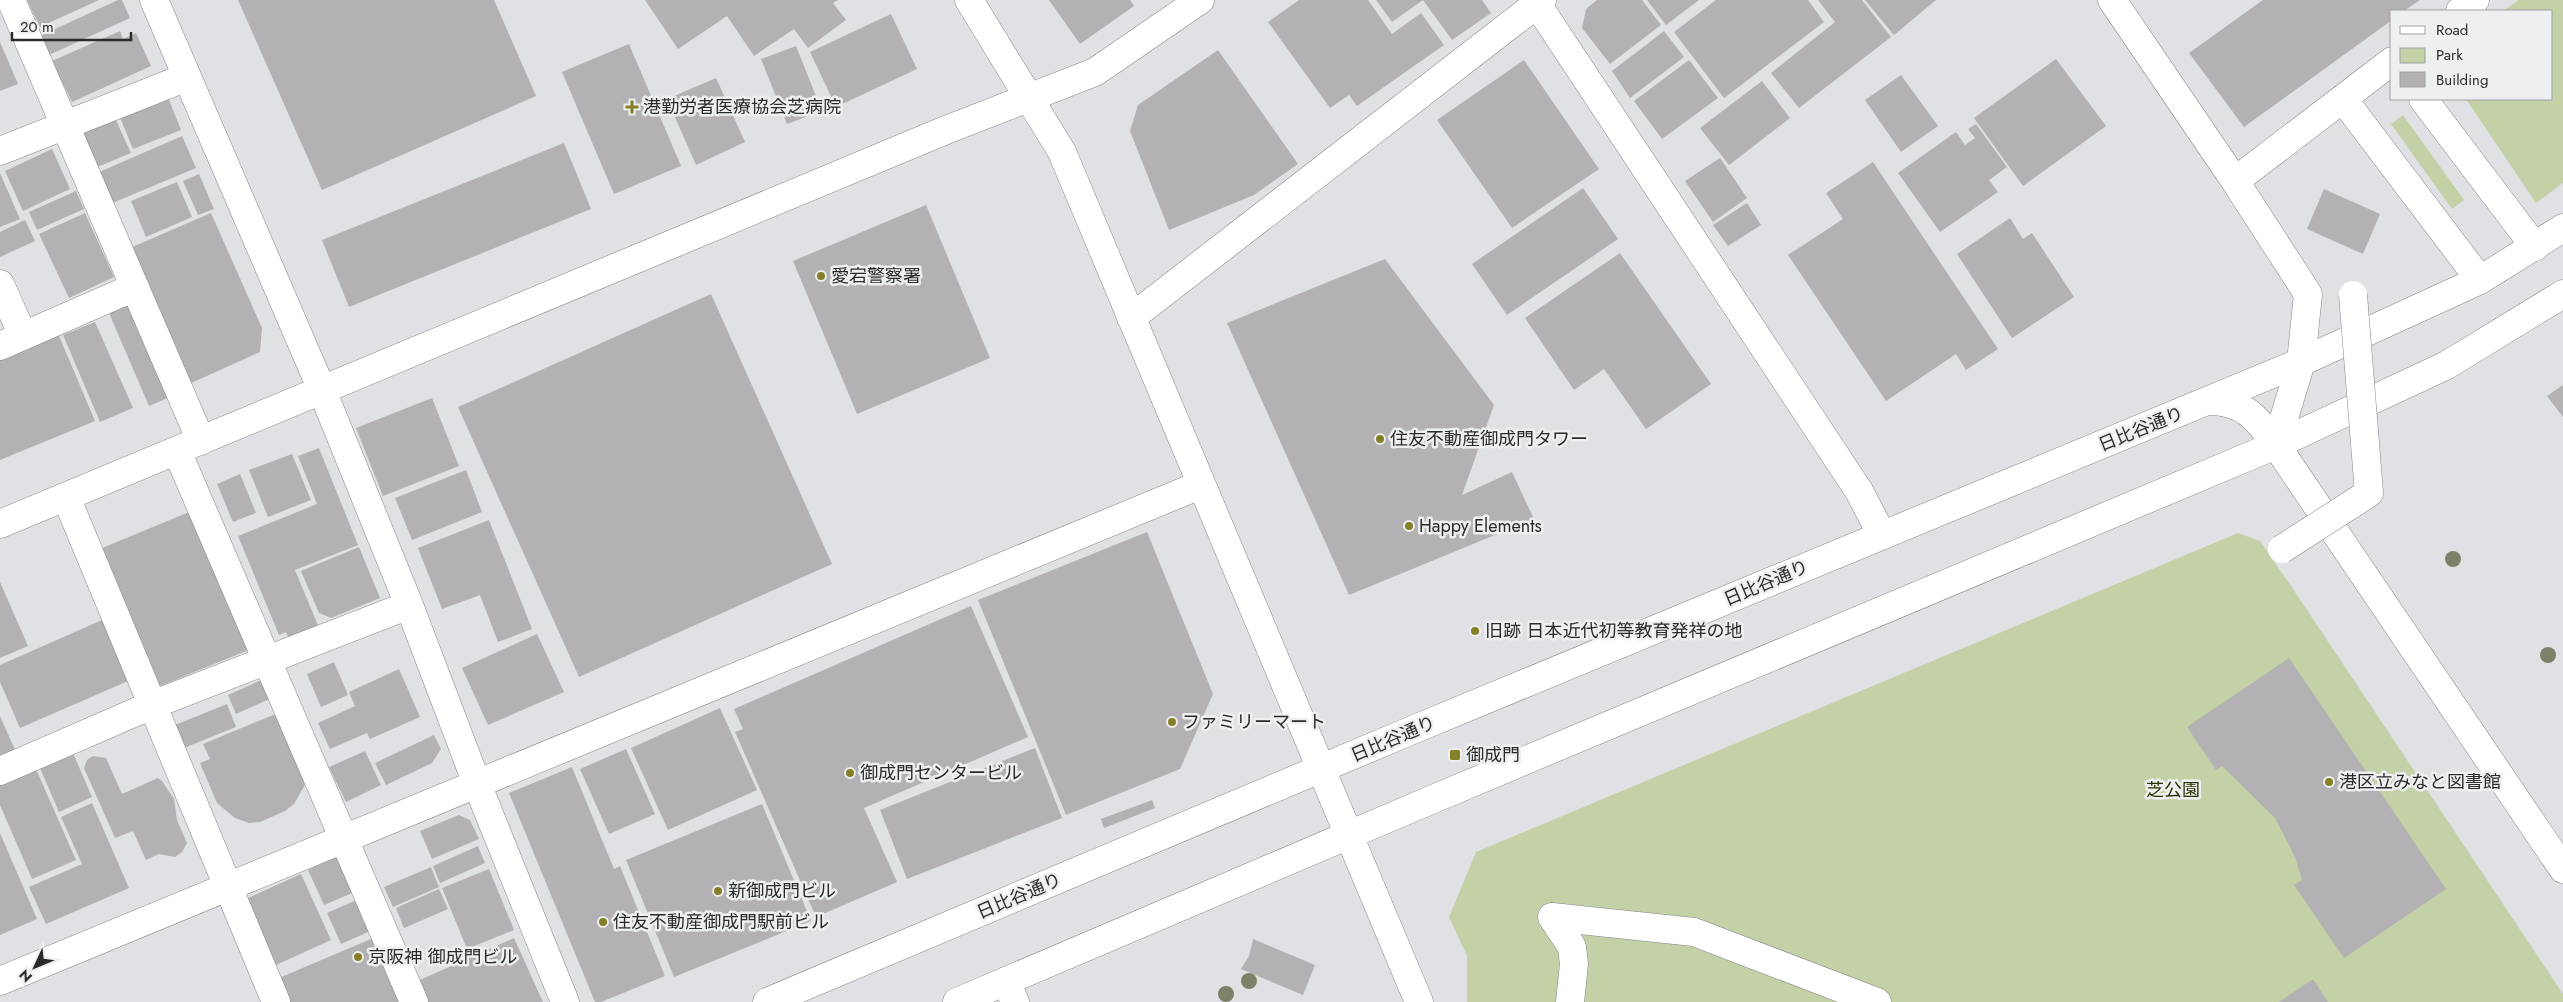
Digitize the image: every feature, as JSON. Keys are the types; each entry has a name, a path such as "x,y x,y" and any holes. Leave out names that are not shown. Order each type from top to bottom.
{"street":[{"path":"11,0 135,287 189,446 267,660 414,1002"},
{"path":"154,0 322,390 409,605 477,784 565,1002"},
{"path":"969,0 1030,96 1062,152 1200,485 1350,834 1419,1002"},
{"path":"0,524 1030,96 1095,72 1200,0"},
{"path":"2112,0 2235,181 2308,294 2301,362 2276,445"},
{"path":"2461,10 2475,0"},
{"path":"1131,318 1540,2 1859,491 1882,535"},
{"path":"2235,181 2390,64"},
{"path":"0,151 66,127 186,77"},
{"path":"2343,99 2480,280"},
{"path":"2424,100 2535,247"},
{"name":"日比谷通り","path":"767,1002 1882,535 2301,362 2480,280 2563,228"},
{"path":"0,284 11,341 135,287"},
{"path":"957,1002 1010,992 1350,834 2276,445 2446,364 2563,294"},
{"path":"2282,549 2369,493 2353,295"},
{"path":"2209,401 2222,401 2250,413 2276,445 2563,869"},
{"path":"0,981 1200,485"},
{"path":"66,497 276,1002"},
{"path":"0,771 152,705 409,605"},
{"path":"1570,1002 1574,964 1572,947 1552,917 1694,932 1877,1002"}],"green space":[{"path":"2519,0 2563,0 2563,183 2536,203 2467,100 2553,100 2553,10 2504,10"},
{"path":"2403,115 2464,200 2452,209 2391,124"},
{"name":"芝公園","path":"2238,533 2260,541 2563,994 2563,1002 1467,1002 1467,956 1449,917 1476,852"}],"building":[{"path":"27,0 99,0 40,27"},
{"path":"118,0 122,0 130,18 49,55 40,36"},
{"path":"238,0 494,0 536,96 322,190"},
{"path":"645,0 838,0 833,3 846,20 808,48 794,29 754,56 727,16 678,49"},
{"path":"1049,0 1130,0 1134,6 1080,44"},
{"path":"1299,0 1368,0 1392,34 1421,13 1444,45 1357,106 1349,95 1330,108 1268,22"},
{"path":"1376,0 1423,0 1392,22"},
{"path":"1423,0 1482,0 1491,13 1452,40"},
{"path":"1597,0 1642,0 1661,25 1610,64 1582,28 1586,9"},
{"path":"1647,0 1699,0 1666,25"},
{"path":"1716,0 1808,0 1824,22 1724,98 1674,32"},
{"path":"1818,0 1862,0 1891,37 1799,108 1771,73 1835,22"},
{"path":"1865,0 1936,0 1894,35"},
{"path":"2263,0 2420,0 2405,10 2390,10 2390,21 2244,127 2189,53"},
{"path":"891,14 917,69 836,107 810,52"},
{"path":"120,31 123,39 136,33 151,66 72,102 52,61"},
{"path":"1664,31 1684,57 1630,98 1612,71"},
{"path":"0,42 18,84 0,91"},
{"path":"629,44 681,166 614,194 562,72"},
{"path":"796,46 822,111 787,124 761,59"},
{"path":"1218,50 1298,164 1254,195 1169,230 1130,131 1138,105"},
{"path":"2056,59 2106,126 2023,186 1974,118"},
{"path":"1524,60 1599,169 1512,228 1437,120"},
{"path":"1689,60 1718,98 1662,139 1634,101"},
{"path":"1901,75 1938,126 1901,152 1865,100"},
{"path":"716,78 745,142 696,165 667,99"},
{"path":"1762,81 1790,118 1729,165 1700,128"},
{"path":"167,95 181,130 133,149 119,115"},
{"path":"115,118 131,153 95,168 80,132"},
{"path":"1976,124 2007,167 1989,180 1998,192 1940,232 1898,173 1956,132 1965,145 1975,138 1968,129"},
{"path":"182,136 196,168 110,204 97,173"},
{"path":"564,143 591,209 349,307 322,240"},
{"path":"52,149 70,189 23,211 5,171"},
{"path":"1720,158 1747,198 1713,222 1685,181"},
{"path":"1873,162 1998,349 1966,370 1956,354 1886,401 1788,255 1843,219 1826,193"},
{"path":"0,173 20,219 0,227"},
{"path":"199,174 214,209 198,215 183,181"},
{"path":"177,182 192,217 146,237 131,201"},
{"path":"1583,188 1618,239 1507,315 1472,264"},
{"path":"2324,189 2380,214 2363,254 2307,229"},
{"path":"76,191 84,209 37,230 29,212"},
{"path":"1747,203 1761,225 1728,246 1713,225"},
{"path":"926,205 990,358 857,414 793,261"},
{"path":"85,213 114,277 69,298 39,234"},
{"path":"211,213 262,328 260,352 189,384 130,248"},
{"path":"2010,218 2023,239 2032,233 2074,297 2012,338 1957,254"},
{"path":"25,220 35,241 0,257 0,232"},
{"path":"1620,253 1711,384 1646,429 1604,369 1574,390 1525,318"},
{"name":"住友不動産御成門タワー","path":"1385,259 1494,405 1462,495 1512,472 1534,519 1349,595 1227,323"},
{"path":"711,294 832,564 579,677 458,407"},
{"path":"131,303 172,396 149,406 109,313"},
{"path":"95,322 133,408 100,422 63,335"},
{"path":"57,331 95,421 0,460 0,355"},
{"path":"2563,385 2563,417 2547,396"},
{"path":"432,398 459,466 383,496 356,428"},
{"path":"319,448 358,545 295,570 320,630 290,642 286,632 279,635 238,536 317,504 298,456"},
{"path":"292,454 311,500 268,517 249,470"},
{"path":"466,470 482,512 412,540 395,498"},
{"path":"240,474 256,513 233,522 217,484"},
{"path":"199,508 256,647 160,686 102,548"},
{"path":"489,520 532,629 498,642 480,595 442,609 418,548"},
{"path":"1147,532 1213,694 1180,769 1066,815 978,600"},
{"path":"359,547 380,598 331,618 319,613 301,571"},
{"path":"0,582 28,646 0,658"},
{"name":"御成門センタービル","path":"971,606 1028,737 864,808 897,882 816,917 735,732 743,729 734,709"},
{"path":"102,620 128,681 20,728 0,682 0,665"},
{"path":"537,634 564,692 488,725 462,668"},
{"path":"2289,658 2446,889 2344,958 2294,885 2302,880 2295,857 2275,818 2222,766 2216,770 2187,727"},
{"path":"334,662 348,695 321,707 307,674"},
{"path":"399,669 420,717 370,739 367,733 330,749 318,723 355,706 349,692"},
{"path":"268,677 276,696 236,714 228,695"},
{"path":"227,704 236,727 184,748 175,725"},
{"path":"720,708 757,790 668,830 631,748"},
{"path":"278,713 307,781 294,804 285,811 260,822 249,823 235,818 217,803 200,763 210,759 203,744"},
{"path":"0,716 15,750 0,756"},
{"path":"434,735 441,749 432,763 386,785 375,763"},
{"path":"1035,748 1062,818 907,879 880,810"},
{"path":"626,749 655,814 609,834 580,769"},
{"path":"365,751 381,785 346,802 329,767"},
{"path":"73,753 92,797 59,812 40,768"},
{"path":"93,756 106,758 122,794 158,778 162,781 174,799 177,820 187,843 182,852 175,857 159,854 146,860 133,831 115,838 84,768 87,760"},
{"name":"住友不動産御成門駅前ビル","path":"572,767 614,869 620,866 665,976 601,1002 595,1002 509,793"},
{"path":"36,769 76,860 32,879 0,805 0,785"},
{"path":"1152,800 1155,808 1104,828 1101,819"},
{"path":"92,803 129,888 46,924 29,887 82,864 61,817"},
{"name":"新御成門ビル","path":"762,804 811,921 674,977 626,860"},
{"path":"459,815 470,820 479,839 432,859 420,831"},
{"path":"0,833 37,919 0,935"},
{"path":"478,846 485,863 440,883 433,866"},
{"path":"343,854 359,890 324,905 308,870"},
{"path":"431,867 439,887 393,907 384,887"},
{"path":"489,869 514,930 467,949 442,888"},
{"path":"301,874 331,940 276,965 246,899"},
{"path":"439,889 448,909 404,928 396,908"},
{"path":"361,898 375,929 341,944 327,913"},
{"name":"京阪神 御成門ビル","path":"378,936 407,1002 290,1002 279,978"},
{"path":"514,938 543,1002 419,1002 411,984"},
{"path":"1253,939 1315,965 1303,995 1241,969 1249,956"},
{"path":"2313,979 2328,1002 2279,1002"}],"place":[{"name":"港勤労者医療協会芝病院","path":"632,107"},
{"name":"愛宕警察署","path":"821,276"},
{"name":"住友不動産御成門タワー","path":"1380,439"},
{"name":"Happy Elements","path":"1409,526"},
{"name":"旧跡 日本近代初等教育発祥の地","path":"1475,631"},
{"name":"ファミリーマート","path":"1172,722"},
{"name":"御成門","path":"1455,755"},
{"name":"御成門センタービル","path":"850,773"},
{"name":"港区立みなと図書館","path":"2329,782"},
{"name":"新御成門ビル","path":"718,891"},
{"name":"住友不動産御成門駅前ビル","path":"603,922"},
{"name":"京阪神 御成門ビル","path":"358,957"}]}
